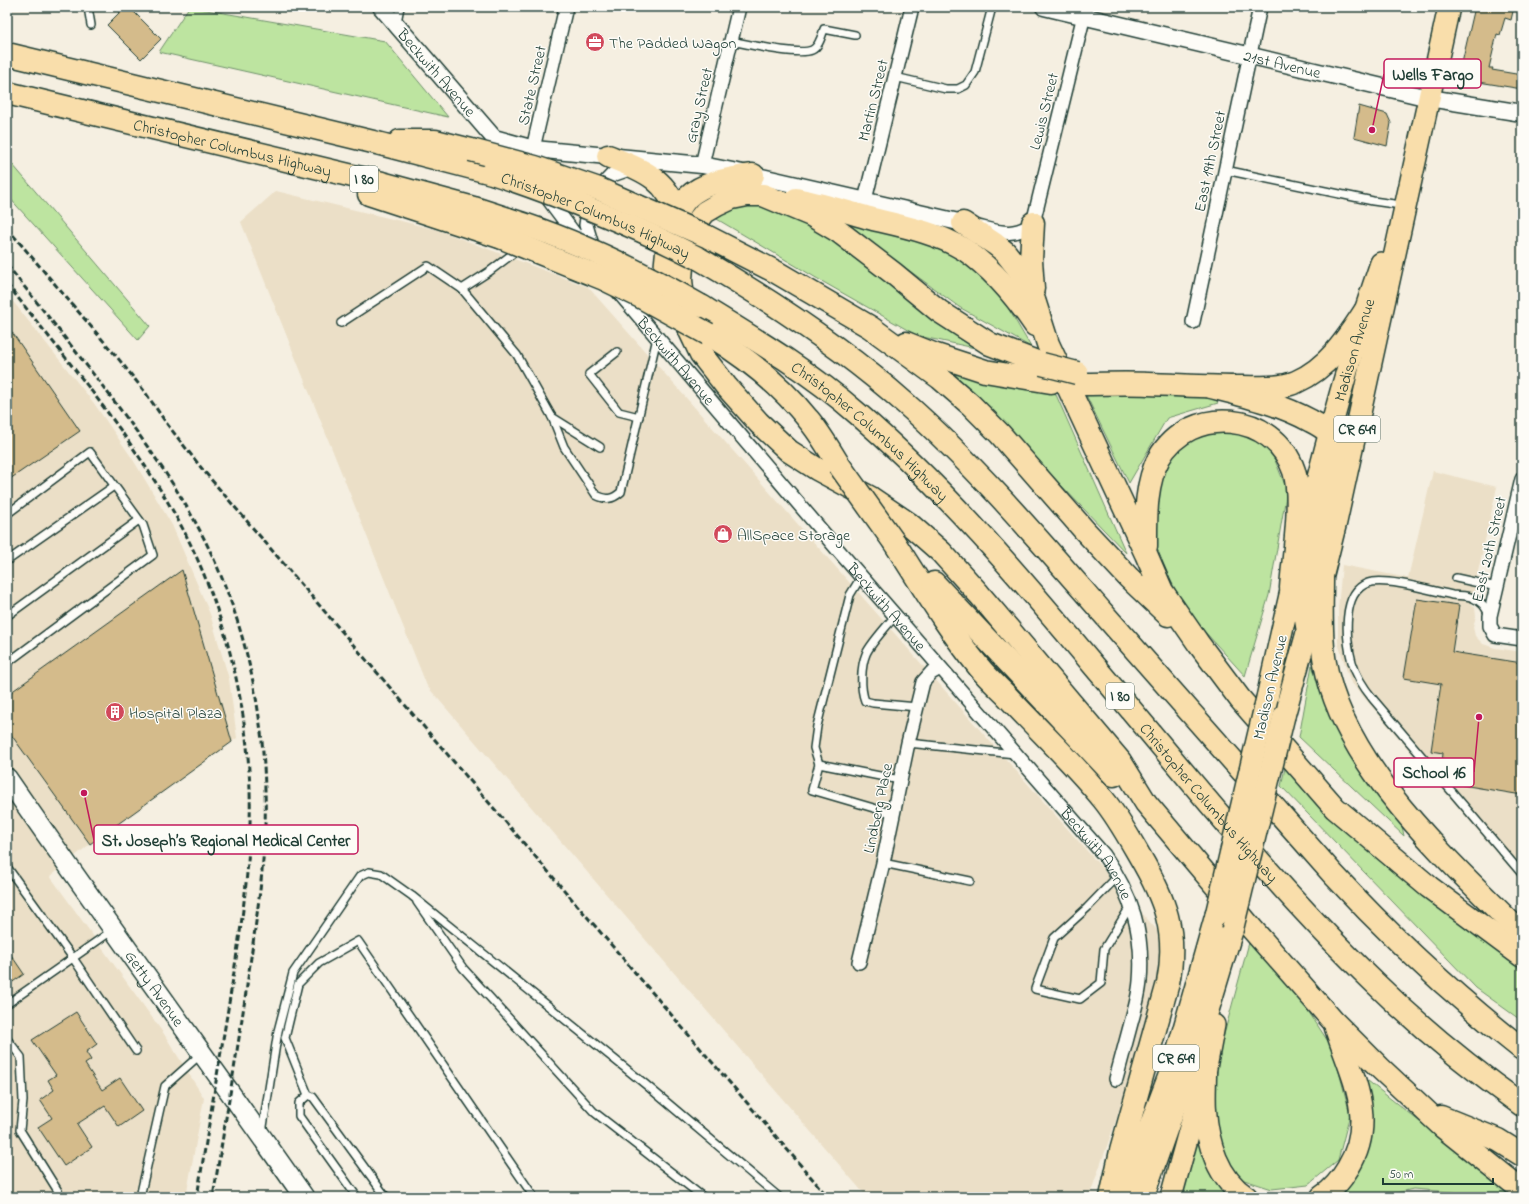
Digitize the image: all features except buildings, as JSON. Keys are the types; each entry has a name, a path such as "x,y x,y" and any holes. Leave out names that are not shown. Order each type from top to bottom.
{"highway":[{"name":"Christopher Columbus Highway","path":"7,54 373,142 492,174 556,195 609,216 698,258 779,307 824,338 866,370 906,404 982,477 1326,868 1411,955 1522,1049"},
{"name":"Christopher Columbus Highway","path":"7,93 424,194 504,228 557,236 632,269 701,306 772,349 814,378 856,412 935,484 1011,568 1212,806 1301,907 1374,983 1414,1019 1454,1054 1522,1105"},
{"path":"373,142 435,141 535,167 599,189 706,236 776,272 870,326 903,342 984,371 1047,363"},
{"path":"608,156 645,172 665,188 674,205 677,216"},
{"path":"710,367 685,343 671,318 667,299 666,275 670,236 677,216 687,199 704,187 736,177 753,175"},
{"path":"1146,803 1120,761 979,594 941,552 908,522 871,498 817,469 790,451 759,423 710,367 695,342 686,318 681,280 683,252 687,240 697,222 705,212 732,198 747,195 786,196 931,235 957,246 977,259 1001,281 1027,313 1047,363 1146,554 1162,591 1198,643 1240,699 1336,808 1429,888 1522,956"},
{"path":"762,195 810,215 838,231 893,273 939,311 990,344 1047,363 1079,378 1147,384 1211,387 1277,387 1296,382 1321,366 1331,357 1349,335 1365,311"},
{"path":"1034,222 1031,260 1034,300 1047,363"},
{"path":"963,223 1005,252 1020,271 1034,300"},
{"path":"504,228 647,300 708,334 754,365 775,383 809,420 980,668 1080,772 1105,800 1123,827 1149,871 1164,906 1172,940 1171,967 1168,983 1122,1151 1111,1197"},
{"path":"870,326 940,378 971,404 1000,434 1085,531 1129,578 1198,643"},
{"path":"1211,387 1267,402 1286,409 1319,426 1329,434 1336,447 1336,460 1303,600 1308,632"},
{"path":"1146,554 1146,518 1150,480 1154,469 1167,446 1178,435 1204,423 1230,420 1254,427 1267,435 1280,448 1288,459 1293,470 1297,495 1297,519 1291,588"},
{"path":"894,542 1110,771 1146,803 1253,930 1333,1021 1425,1110 1480,1157 1522,1190"},
{"path":"1322,578 1322,630 1325,664 1334,696 1347,727 1378,778 1395,800 1422,831 1522,934"},
{"path":"1322,1197 1332,1190 1341,1180 1355,1157 1361,1134 1362,1120 1358,1092 1333,1021"},
{"path":"1205,1073 1205,1110 1211,1148 1218,1164 1226,1176 1246,1197"},
{"path":"1425,1110 1498,1140 1522,1155"}],"main road":[{"name":"Madison Avenue","path":"1143,1197 1206,1017 1232,931 1284,716 1322,578 1361,409 1449,7"},
{"name":"Madison Avenue","path":"1123,1197 1175,1060 1216,915 1291,588 1329,434 1365,311 1411,176"},
{"name":"Getty Avenue","path":"7,778 66,864 203,1053 304,1197"},
{"path":"1171,1197 1205,1073 1232,931"}],"street":[{"name":"Beckwith Avenue","path":"381,7 494,138 526,170 621,296 861,577 1104,855 1118,876 1131,905 1137,925 1140,945 1140,982 1138,999 1116,1079"},
{"name":"State Street","path":"526,170 534,149 566,7"},
{"name":"Gray Street","path":"702,165 738,7"},
{"name":"Martin Street","path":"865,200 912,7"},
{"name":"21st Avenue","path":"1044,7 1085,12 1249,55 1428,98 1522,113"},
{"name":"East 19th Street","path":"1193,322 1260,7"},
{"name":"Lewis Street","path":"1034,222 1085,12"},
{"path":"494,138 534,149 702,165 865,200 1002,232 1014,233 1022,231 1034,222"},
{"path":"598,266 586,224 590,198 612,175 635,167"},
{"name":"East 20th Street","path":"1490,621 1522,479"},
{"path":"1490,621 1495,635 1522,639"},
{"name":"Lindberg Place","path":"859,962 884,863 900,780 923,682 932,673 940,668"}],"lane":[{"path":"88,7 91,25"},
{"path":"396,25 400,7"},
{"path":"895,77 946,89 958,89 966,85 975,72 992,7"},
{"path":"730,41 778,50 807,51 813,50 817,46 822,37 824,28 855,35"},
{"path":"1225,170 1374,201 1401,205"},
{"path":"539,239 568,225"},
{"path":"462,289 490,271 518,250 532,243"},
{"path":"341,323 428,266 462,289 517,355 552,417 564,448 596,495 603,499 614,498 621,492 657,338"},
{"path":"617,352 589,374 619,412 639,417"},
{"path":"552,417 600,448"},
{"path":"7,514 90,452 143,526 153,555 7,663"},
{"path":"7,561 114,486"},
{"path":"7,616 139,520"},
{"path":"861,577 850,595 817,726 814,748 819,764 812,790 894,814"},
{"path":"1456,578 1497,587"},
{"path":"1490,621 1484,604 1472,597 1378,581 1368,583 1358,589 1352,598 1348,613 1348,646 1352,663 1361,683 1372,699 1522,874"},
{"path":"895,616 866,654 862,672 862,691 865,701 917,707"},
{"path":"908,744 1016,754"},
{"path":"819,764 900,780"},
{"path":"884,863 970,881"},
{"path":"7,867 73,958 136,1051"},
{"path":"262,1137 278,1031 293,973 360,876 369,872 381,874 412,896 645,1084 779,1197"},
{"path":"1118,876 1087,908 1054,938 1035,989 1080,999 1101,983 1104,949 1131,905"},
{"path":"412,896 463,968 594,1112 702,1197"},
{"path":"7,1004 114,929"},
{"path":"386,1197 313,1097 308,1095 285,1038 298,984 319,962 358,941 534,1197"},
{"path":"7,1039 21,1057 23,1101 20,1130 58,1191"},
{"path":"140,1197 165,1086 203,1053"},
{"path":"308,1095 299,1103 299,1116 357,1197"}],"shaded area":[{"path":"276,191 438,230 588,287 1172,947 1160,996 1089,1197 867,1197 427,686 241,222"},
{"path":"7,294 93,402 132,458 172,525 210,614 229,679 237,738 90,844 50,876 164,1034 204,1098 186,1197 7,1197"},
{"path":"1433,471 1497,487 1471,603 1475,608 1476,616 1473,627 1475,636 1483,644 1495,648 1522,652 1522,882 1350,681 1338,643 1338,608 1342,565 1408,578"}],"green space":[{"path":"189,7 385,41 448,117 159,52"},
{"path":"7,158 150,326 138,340 7,195"},
{"path":"759,199 827,233 994,352 918,336 710,215"},
{"path":"832,214 957,250 994,284 1031,347 959,307"},
{"path":"946,365 1053,388 1126,553"},
{"path":"1214,394 1218,403 1167,418 1129,483 1086,395"},
{"path":"1220,426 1266,438 1287,490 1269,595 1245,676 1187,612 1155,550 1153,511 1171,449"},
{"path":"1312,665 1331,719 1402,826 1404,836 1299,737"},
{"path":"1286,764 1522,962 1522,1021 1476,988 1281,786"},
{"path":"1250,939 1286,977 1333,1049 1350,1114 1338,1160 1308,1185 1272,1189 1238,1178 1218,1148 1213,1075"},
{"path":"1363,1077 1515,1197 1486,1197 1476,1194 1413,1189 1379,1197 1333,1197 1355,1173"},
{"path":"1198,1131 1237,1197 1179,1197"}],"railway":[{"path":"7,228 117,357 203,470 828,1197"},
{"path":"7,265 114,401 179,494 198,527 213,558 238,622 247,655 260,722 263,756 265,790 264,853 247,987 213,1197"},
{"path":"7,284 102,404 146,467 166,499 185,533 212,594 239,691 248,757 250,790 249,842 245,894 230,997 197,1197"}],"place":[{"name":"The Padded Wagon","path":"595,42"},
{"name":"Wells Fargo","path":"1372,130"},
{"name":"AllSpace Storage","path":"723,534"},
{"name":"Hospital Plaza","path":"115,712"},
{"name":"School 16","path":"1479,717"},
{"name":"St. Joseph’s Regional Medical Center","path":"84,793"}]}
